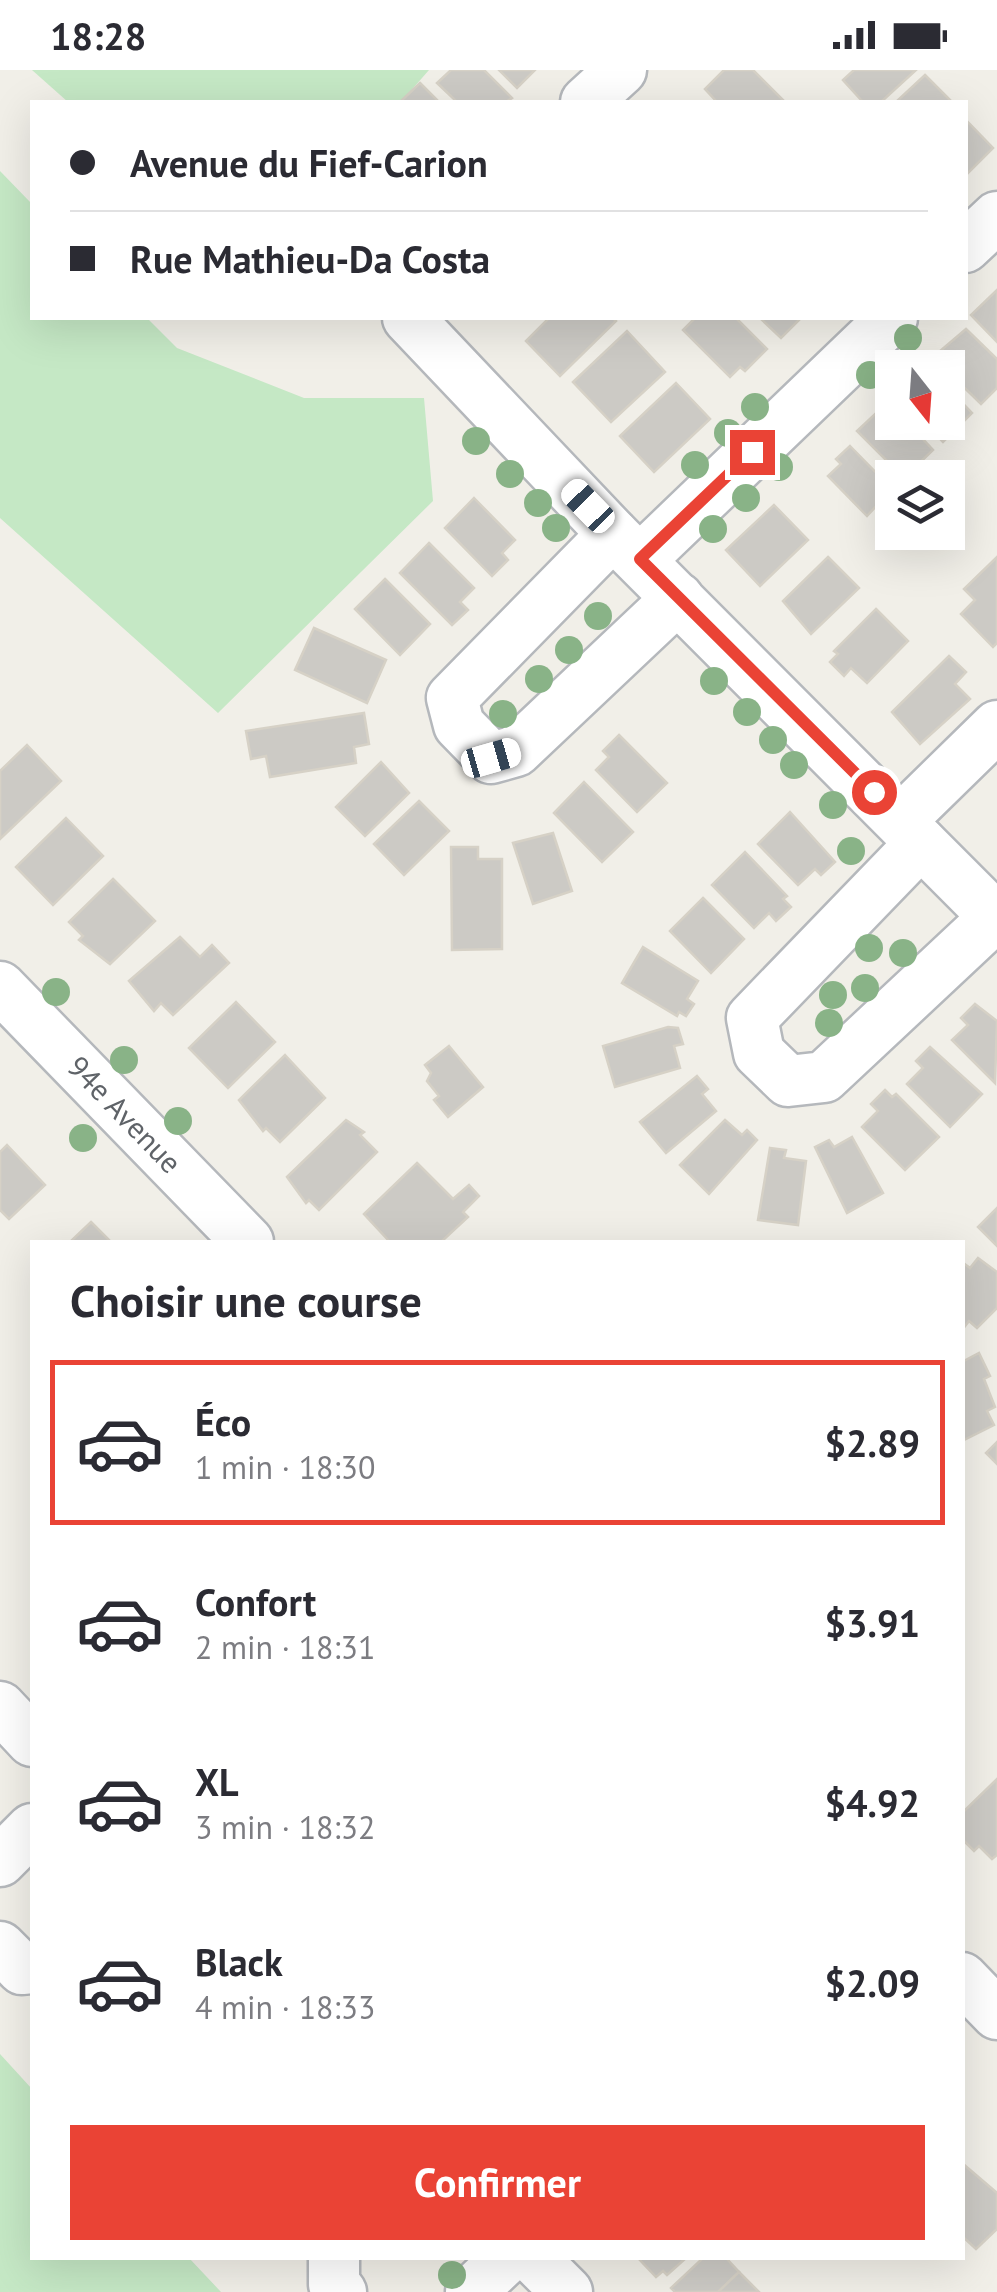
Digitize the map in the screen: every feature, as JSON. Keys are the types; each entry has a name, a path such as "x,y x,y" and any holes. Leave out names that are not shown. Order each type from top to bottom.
{"street":[{"path":"588,100 621,70"},
{"path":"968,244 997,216"},
{"path":"410,320 627,546 911,831 996,918 824,1077 788,1081 759,1053 752,1018 911,831 997,726"},
{"path":"678,598 516,751 491,758 459,725 452,698 890,320"},
{"name":"94e Avenue","path":"0,987 246,1240"},
{"path":"0,1707 30,1739"},
{"path":"0,1861 30,1831"},
{"path":"0,1947 22,1968 30,1968"},
{"path":"965,1981 997,2014"},
{"path":"334,2260 334,2284 341,2292"},
{"path":"471,2292 504,2260"},
{"path":"536,2260 567,2292"}],"green space":[{"path":"32,70 429,70 403,100 66,100"},
{"path":"0,171 30,202 30,320 149,320 177,348 304,398 424,398 433,501 218,713 0,518"},
{"path":"0,2054 30,2087 30,2260 191,2260 221,2292 0,2292"}],"building":[{"path":"451,70 484,70 512,98 455,100 437,83"},
{"path":"499,70 535,70 517,88"},
{"path":"724,70 753,70 783,100 715,100 705,89"},
{"path":"854,70 916,70 883,100 861,100 843,80"},
{"path":"925,75 950,100 898,100"},
{"path":"420,83 437,100 402,100"},
{"path":"968,122 993,148 968,173"},
{"path":"997,290 997,342 971,315"},
{"path":"547,320 616,321 560,376 526,341"},
{"path":"693,320 738,320 767,349 745,371 740,367 730,377 683,330"},
{"path":"762,320 799,320 781,338"},
{"path":"966,329 997,359 997,388 981,404 965,388 965,350 941,350"},
{"path":"627,331 665,372 611,422 573,382"},
{"path":"676,383 710,419 654,472 620,436"},
{"path":"875,414 875,440 924,440 933,450 923,460 886,460 857,431"},
{"path":"850,446 875,472 875,507 867,516 828,476 841,464 836,459"},
{"path":"474,498 515,540 502,553 508,560 492,576 445,528"},
{"path":"774,505 808,540 760,586 726,550"},
{"path":"429,543 474,588 460,602 468,610 452,625 400,573"},
{"path":"828,557 859,588 811,634 783,601"},
{"path":"997,557 997,643 993,647 961,614 975,600 964,589"},
{"path":"385,579 430,624 400,655 355,609"},
{"path":"876,609 908,641 867,683 851,668 844,676 830,662 838,654 834,651"},
{"path":"314,628 386,660 367,703 295,670"},
{"path":"949,656 966,672 955,684 970,699 920,744 892,712"},
{"path":"364,713 369,744 354,747 356,763 270,777 266,756 251,759 246,731"},
{"path":"619,735 667,783 637,812 596,770 609,757 603,751"},
{"path":"27,745 61,781 0,839 0,771"},
{"path":"381,762 409,793 365,836 336,807"},
{"path":"584,782 633,832 602,862 554,813"},
{"path":"419,801 449,831 404,875 374,844"},
{"path":"790,812 835,862 821,875 815,869 798,885 758,844"},
{"path":"66,818 103,856 53,905 16,867"},
{"path":"553,833 572,891 533,904 513,843"},
{"path":"451,847 478,847 478,859 502,859 502,949 452,950"},
{"path":"745,852 787,896 783,899 791,907 776,921 769,913 754,928 712,885"},
{"path":"113,879 155,921 110,964 79,940 83,936 69,922"},
{"path":"703,898 744,939 711,973 670,931"},
{"path":"180,937 200,957 212,945 229,963 173,1015 161,1003 154,1011 129,981"},
{"path":"643,947 698,981 687,999 694,1004 686,1016 679,1012 677,1016 622,983"},
{"path":"236,1002 275,1042 228,1088 189,1048"},
{"path":"975,1004 997,1021 995,1083 952,1040 968,1025 961,1018"},
{"path":"668,1027 678,1028 683,1044 674,1046 680,1068 615,1087 603,1046"},
{"path":"449,1046 483,1087 448,1117 434,1100 439,1096 427,1081 431,1073 425,1065"},
{"path":"930,1047 982,1094 950,1127 907,1084 923,1068 916,1061"},
{"path":"285,1055 325,1098 280,1142 266,1128 263,1131 239,1100"},
{"path":"697,1076 708,1089 702,1094 716,1111 666,1153 640,1122"},
{"path":"885,1090 892,1097 896,1094 939,1137 905,1170 862,1127 878,1111 871,1104"},
{"path":"346,1120 364,1132 360,1135 377,1152 319,1210 309,1200 306,1203 287,1177"},
{"path":"725,1120 742,1135 747,1130 757,1140 709,1194 680,1165"},
{"path":"852,1137 883,1193 847,1213 815,1147 829,1140 834,1147"},
{"path":"7,1145 45,1185 9,1219 0,1210 0,1152"},
{"path":"770,1148 786,1150 784,1158 806,1161 798,1225 758,1220"},
{"path":"417,1163 453,1199 469,1185 479,1196 463,1212 468,1217 443,1240 388,1240 364,1214"},
{"path":"997,1208 997,1246 978,1227"},
{"path":"91,1222 109,1240 72,1240"},
{"path":"978,1258 997,1272 997,1308 977,1328 969,1321 965,1326 965,1264 970,1268"},
{"path":"979,1353 990,1376 984,1379 995,1407 987,1411 994,1425 965,1440 965,1360"},
{"path":"997,1442 997,1464 986,1453"},
{"path":"997,1779 997,1855 992,1859 979,1846 974,1851 965,1842 965,1810"},
{"path":"965,2166 997,2193 997,2229 976,2249 965,2239"},
{"path":"640,2260 684,2260 667,2275 663,2271 656,2277"},
{"path":"701,2260 728,2260 739,2272 718,2292 675,2292 671,2288"},
{"path":"739,2272 759,2292 718,2292"}],"route":[{"path":"752,452 640,559 874,792"}]}
